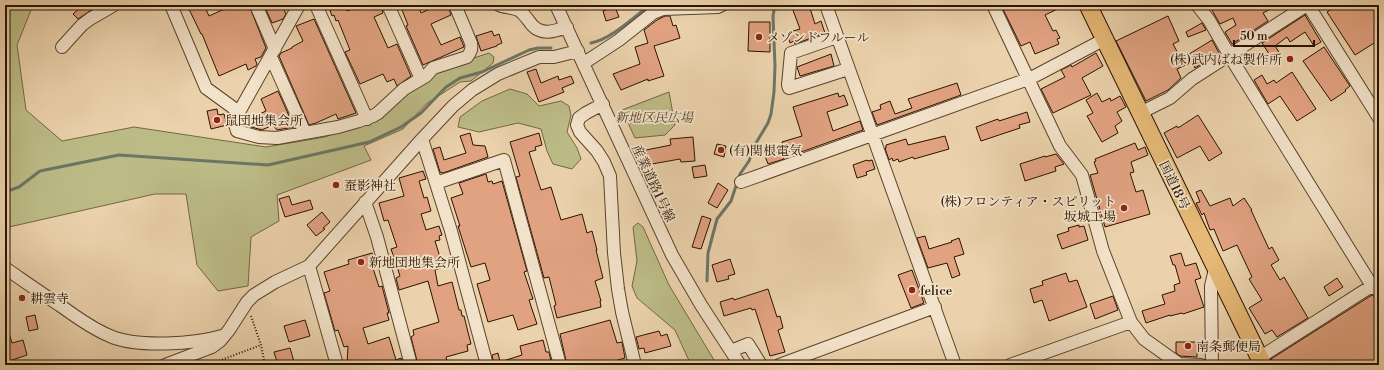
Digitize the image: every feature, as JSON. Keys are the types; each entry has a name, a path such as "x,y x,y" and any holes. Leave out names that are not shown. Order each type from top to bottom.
{"highway":[{"name":"国道18号","path":"1088,5 1261,361"}],"street":[{"path":"62,47 82,25 114,5"},
{"path":"171,5 206,88 239,112"},
{"path":"256,5 273,53 305,133"},
{"path":"299,5 239,112 235,124 237,131 258,137 277,138 338,127 367,119 378,113 404,89 426,76 433,68 467,57 471,53 471,43 455,5"},
{"path":"316,5 367,119"},
{"path":"388,5 421,79"},
{"path":"499,5 518,10 534,27 540,31 549,33 567,27"},
{"name":"産業道路1号線","path":"556,5 672,255 701,305 740,365"},
{"path":"584,63 619,40 653,12 663,8 718,7 722,5"},
{"path":"826,5 955,365"},
{"path":"993,5 1060,146 1082,175 1103,251 1131,322 1144,339 1179,364 1201,365"},
{"path":"1197,5 1209,20 1229,55 1377,286 1261,361"},
{"path":"1140,113 1170,98 1192,79 1308,5 1379,118"},
{"path":"837,37 791,53 788,85 790,88 848,68"},
{"path":"741,182 1028,79 1105,39"},
{"path":"165,365 212,347 220,341 254,295 275,282 309,266 422,139 453,106 472,90 498,74 539,57 554,57 578,51"},
{"path":"603,104 578,118 577,124 580,132 597,151 604,162 610,176 614,252 618,288 622,312 636,365"},
{"path":"422,139 451,231 487,365"},
{"path":"436,183 504,160 560,365"},
{"path":"365,202 377,237 411,365"},
{"path":"309,266 337,365"},
{"path":"5,268 79,319 111,337 134,342 167,343 198,341 224,336"},
{"path":"1212,365 1211,286 1215,268"},
{"path":"779,365 935,307"},
{"path":"1010,365 1131,322"},
{"path":"731,351 748,344 761,365"}],"path":[{"path":"246,304 261,345 265,365"},
{"path":"208,365 261,345"}],"green space":[{"path":"5,5 33,5 17,45 26,110 62,141 134,127 266,147 325,137 377,118 438,70 489,53 494,57 493,63 471,81 460,82 426,104 403,129 364,146 371,160 277,195 279,221 251,237 248,286 218,291 197,265 186,194 155,194 9,227 5,230"},
{"path":"510,89 527,94 539,106 561,101 569,106 571,115 567,132 577,148 581,159 572,169 553,164 547,151 541,129 518,123 479,132 458,127 460,117 482,101"},
{"name":"新地区民広場","path":"669,92 675,125 665,135 635,138 622,110"},
{"path":"638,223 643,227 669,285 717,365 691,365 675,330 637,298 632,286 637,261 633,227"}],"building":[{"path":"83,5 99,5 78,19 73,14"},
{"path":"187,5 204,5 209,16 233,5 249,5 266,48 261,57 255,59 257,64 256,66 248,70 246,64 219,76 202,34"},
{"path":"264,5 282,5 286,14 283,19 272,23"},
{"path":"328,5 345,5 347,11 361,5 381,5 383,13 374,17 388,48 397,44 411,76 397,86 394,79 387,82 383,74 360,84 345,52 350,50 338,20 336,21 334,15 332,16"},
{"path":"400,5 418,5 421,13 439,5 448,5 451,15 431,24 441,45 460,37 464,47 423,65 406,26 408,25"},
{"path":"791,5 809,5 815,24 821,21 825,33 795,44 794,41 790,43 787,33 800,29"},
{"path":"1001,5 1066,5 1045,15 1053,31 1056,30 1060,38 1057,39 1059,44 1035,54 1030,42 1021,46"},
{"path":"1209,5 1278,5 1263,13 1268,21 1232,44 1225,32 1236,25 1233,18 1220,24"},
{"path":"1327,5 1373,5 1379,15 1379,40 1355,55 1327,12 1330,10"},
{"path":"615,7 619,17 606,21 603,11"},
{"path":"1305,15 1321,42 1314,46 1305,32 1290,42 1287,37 1275,46 1281,55 1273,60 1262,43"},
{"path":"665,16 670,16 673,26 676,25 680,38 654,46 664,76 648,81 648,79 621,90 613,74 640,64 635,47 648,43 644,30"},
{"path":"1168,16 1179,41 1173,44 1181,59 1212,40 1219,53 1195,68 1192,62 1177,69 1181,78 1168,90 1146,101 1116,41"},
{"path":"314,19 356,113 338,119 336,114 309,125 279,56 281,53 303,41 296,26"},
{"name":"メゾンドフルール","path":"749,22 770,22 770,52 748,51"},
{"path":"1202,23 1206,30 1188,37 1186,32"},
{"path":"492,31 494,36 499,34 502,43 481,51 476,36"},
{"path":"1324,47 1350,86 1345,90 1346,91 1331,101 1303,61"},
{"path":"1096,53 1103,66 1082,78 1091,95 1053,113 1041,89 1065,77 1061,70 1071,65 1072,67"},
{"path":"831,54 834,66 800,76 797,67"},
{"path":"536,69 541,83 558,76 559,80 571,76 574,83 562,88 564,92 539,102 527,72"},
{"path":"1292,72 1316,109 1297,121 1280,96 1268,104 1254,80 1262,75 1267,84 1274,80 1276,83"},
{"path":"957,83 961,95 877,125 872,112 881,109 880,105 890,101 895,114 912,108 908,99"},
{"path":"278,91 294,127 277,130 273,125 262,130 251,127 248,119 266,111 261,99"},
{"path":"838,93 839,97 844,95 848,105 827,112 833,131 860,121 863,130 801,152 800,148 785,153 782,142 802,136 793,107"},
{"path":"1097,93 1102,102 1110,98 1111,101 1120,96 1126,107 1117,112 1122,121 1115,126 1118,133 1102,142 1087,116 1093,113 1086,100"},
{"name":"鼠団地集会所","path":"217,109 218,115 224,114 227,125 211,129 207,111"},
{"path":"1027,112 1030,122 1019,125 1020,128 981,141 976,127 998,119 999,121"},
{"path":"1198,115 1222,153 1209,161 1200,146 1177,158 1164,133 1177,126 1178,128"},
{"path":"470,133 473,145 485,146 488,157 443,173 440,172 433,149 440,147 444,160 466,153 460,136"},
{"path":"539,133 542,145 535,147 536,150 529,152 541,190 551,187 561,220 582,214 587,233 592,231 603,278 595,281 601,301 601,307 557,318 554,306 556,305 549,277 544,278 516,177 520,176 510,142"},
{"path":"945,136 949,149 914,159 913,157 899,162 898,159 893,161 892,158 889,160 885,148 886,145 906,139 908,145"},
{"path":"693,137 695,161 681,162 680,159 652,164 647,163 641,151 671,145 670,139"},
{"path":"1135,143 1138,150 1145,147 1148,155 1131,162 1134,172 1130,173 1136,192 1143,190 1150,214 1105,227 1090,175 1098,173 1094,162 1096,161 1095,159"},
{"name":"(有)関根電気","path":"717,144 726,146 724,157 714,154"},
{"path":"781,151 784,159 768,164 765,156"},
{"path":"1056,154 1064,164 1055,167 1056,171 1025,181 1020,164"},
{"path":"867,160 872,160 875,169 866,172 867,175 857,178 853,165"},
{"path":"705,165 707,176 694,178 692,167"},
{"path":"423,171 426,179 419,181 424,198 427,197 431,211 421,214 426,230 439,226 442,235 439,236 440,240 435,241 443,267 435,270 438,286 452,282 459,310 461,310 462,316 464,316 471,344 467,345 468,351 446,357 448,365 418,365 411,337 414,335 413,330 439,322 428,281 399,290 396,278 400,276 391,249 397,247 388,220 384,221 379,203 404,196 399,178"},
{"path":"486,174 488,182 492,181 493,184 502,181 527,271 524,272 533,299 529,300 537,324 518,330 513,315 488,322 477,284 490,280 485,263 471,267 451,198 463,194 459,183"},
{"path":"718,183 728,190 717,208 708,203"},
{"path":"1201,190 1210,206 1230,198 1233,206 1244,198 1252,210 1269,249 1272,247 1279,260 1271,265 1280,280 1284,277 1308,318 1277,337 1272,330 1265,334 1249,308 1262,300 1249,279 1252,277 1237,245 1223,251 1214,229 1210,230 1204,213 1202,215 1196,203 1200,202 1196,192"},
{"path":"289,196 292,205 310,200 313,209 285,217 279,199"},
{"path":"322,212 330,222 323,228 325,229 316,236 307,225"},
{"path":"702,216 711,219 701,249 692,247"},
{"path":"1079,225 1079,227 1084,226 1088,240 1062,249 1057,235 1069,231 1068,228"},
{"path":"925,236 929,249 952,242 951,241 959,238 964,254 954,257 960,275 952,278 947,263 928,268 917,238"},
{"path":"372,253 375,264 372,265 379,287 382,286 389,313 387,313 389,320 363,328 368,344 389,337 396,360 401,358 403,365 347,365 348,346 344,347 338,330 335,331 324,293 330,291 324,272 349,264 348,260"},
{"path":"1181,253 1185,266 1196,263 1201,278 1195,280 1204,307 1183,314 1170,315 1146,323 1142,311 1165,304 1162,295 1175,291 1174,285 1180,283 1175,265 1173,265 1170,256"},
{"path":"730,259 735,274 728,276 729,279 717,282 712,265"},
{"name":"felice","path":"912,270 924,303 911,308 898,275"},
{"path":"1066,273 1069,282 1077,280 1087,307 1049,321 1042,300 1034,303 1030,289 1043,285 1042,281"},
{"path":"1337,278 1343,287 1329,296 1324,287"},
{"path":"768,289 777,317 780,316 783,328 778,330 785,352 770,356 755,309 752,310 751,308 724,316 720,302 733,298 734,300"},
{"path":"1372,295 1379,303 1379,365 1275,365 1271,359"},
{"path":"1113,296 1118,310 1095,319 1090,304"},
{"path":"35,315 38,329 29,331 26,317"},
{"path":"305,320 310,336 289,342 284,326"},
{"path":"610,320 617,343 622,342 625,358 601,365 567,365 560,334"},
{"path":"5,327 7,327 12,343 23,340 27,355 9,361 7,356 5,357"},
{"path":"659,331 661,336 667,334 671,346 645,353 644,348 639,349 636,337"},
{"path":"543,340 546,352 549,352 552,365 494,365 492,355 498,353 500,362 522,355 520,346"},
{"path":"1176,342 1197,342 1197,357 1180,356 1176,353"},
{"path":"290,348 295,365 278,365 274,352"}],"waterway":[{"path":"591,43 599,41 614,33 650,5"},
{"path":"734,8 755,5 775,5"},
{"path":"707,281 708,253 717,219 731,201 740,174 749,161 756,143 768,123 771,114 775,66 773,16 775,5"},
{"path":"5,192 19,187 40,171 119,155 268,165 369,142 401,127 421,113 446,87 460,78 482,72 529,50 551,48"}],"place":[{"name":"メゾンドフルール","path":"759,37"},
{"name":"(株)武内ばね製作所","path":"1290,59"},
{"name":"鼠団地集会所","path":"217,120"},
{"name":"(有)関根電気","path":"721,150"},
{"name":"蚕影神社","path":"336,185"},
{"name":"(株)フロンティア・スピリット 坂城工場","path":"1124,208"},
{"name":"新地団地集会所","path":"361,262"},
{"name":"felice","path":"912,290"},
{"name":"耕雲寺","path":"22,298"},
{"name":"南条郵便局","path":"1188,346"}]}
